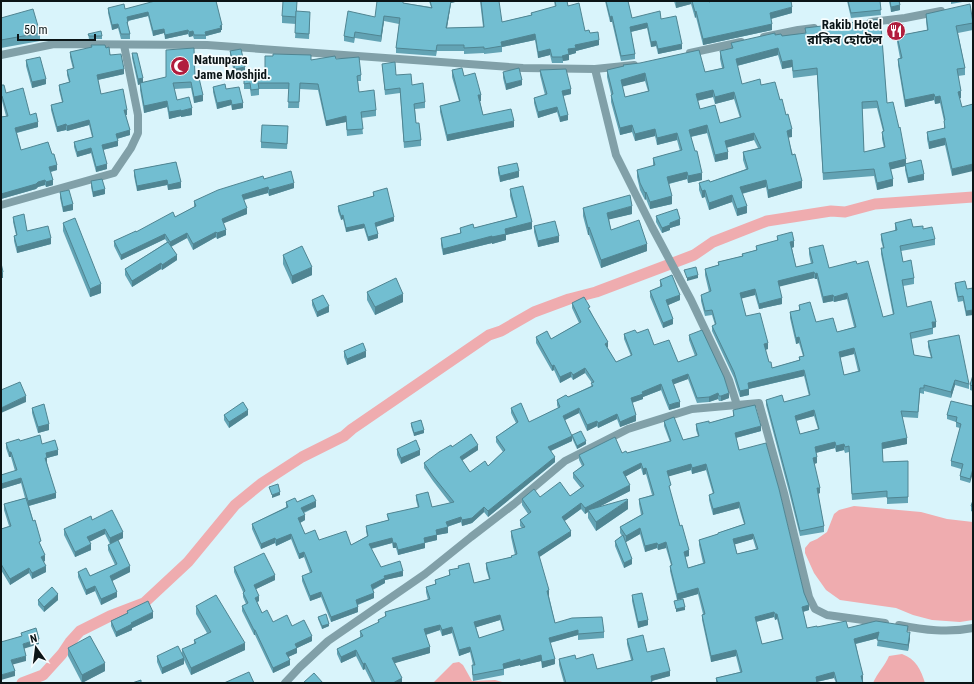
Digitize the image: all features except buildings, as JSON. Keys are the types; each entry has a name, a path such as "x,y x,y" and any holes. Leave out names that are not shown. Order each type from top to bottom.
{"street":[{"path":"859,23 905,18 950,9"},
{"path":"678,56 798,30 821,28"},
{"path":"1,54 54,44 207,45 523,68 595,69 641,64"},
{"path":"1,205 114,173 131,148 138,133 138,115 124,44"},
{"path":"595,69 616,155 691,300 729,380 737,405"},
{"path":"286,683 300,667 328,641 425,574 470,537 514,504 565,461 628,429 692,409 759,403 784,493 809,597 815,609 827,615 878,621 924,630 956,631 973,628"}],"shaded area":[{"path":"854,506 921,512 947,519 973,522 973,620 960,622 932,620 913,615 896,608 840,600 826,590 814,573 805,553 805,548 810,542 827,532 834,514 839,510"},
{"path":"902,654 914,662 922,674 925,683 873,683 889,656"},
{"path":"459,662 463,665 472,681 495,680 506,683 433,683 453,663"}],"waterway":[{"path":"22,683 43,675 80,631 110,616 144,603 188,562 235,505 262,483 302,457 344,436 489,335 501,331 534,312 569,299 596,292 694,255 713,242 767,221 831,211 845,212 875,204 973,197"}],"place":[{"name":"Rakib Hotel রাকিব হোটেল","path":"896,31"},
{"name":"Natunpara Jame Moshjid.","path":"180,66"}]}
